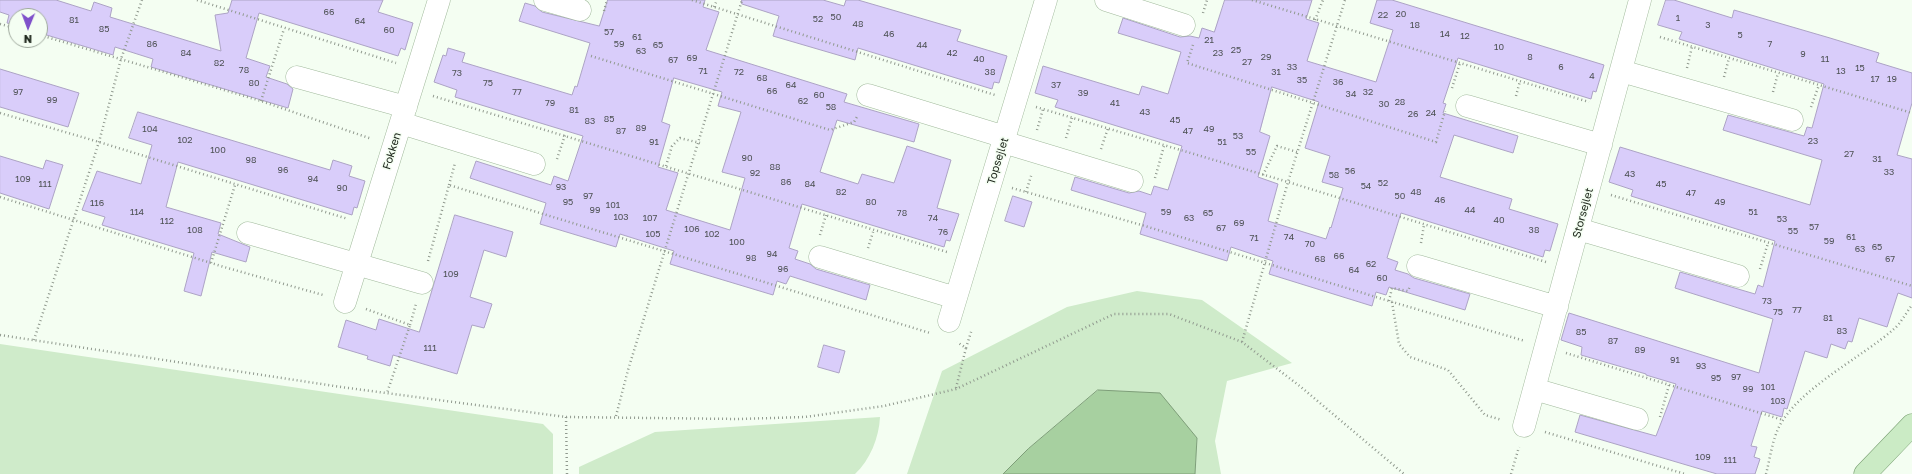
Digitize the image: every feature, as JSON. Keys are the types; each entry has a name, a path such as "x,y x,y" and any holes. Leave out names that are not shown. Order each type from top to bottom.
{"main road":[{"path":"1865,474 1912,425"}],"street":[{"name":"Fokken","path":"345,302 439,0"},
{"path":"545,0 580,10"},
{"name":"Topsejlet","path":"950,330 956,298 1046,0"},
{"path":"1106,0 1189,33"},
{"name":"Storsejlet","path":"1524,426 1640,0"},
{"path":"1621,71 1792,120"},
{"path":"297,77 409,97 534,164"},
{"path":"868,95 1132,181"},
{"path":"1454,103 1601,145"},
{"path":"1578,229 1738,276"},
{"path":"248,233 422,283"},
{"path":"820,257 956,298"},
{"path":"1418,266 1557,307"},
{"path":"1534,389 1637,418"}],"path":[{"path":"34,340 99,142 121,60 142,0"},
{"path":"197,0 284,29 409,97 666,166 968,258"},
{"path":"692,0 1016,101 1288,182 1567,269"},
{"path":"714,7 717,0"},
{"path":"616,416 665,252 700,143 742,0"},
{"path":"1252,0 1337,27 1611,108"},
{"path":"1315,20 1323,0"},
{"path":"1242,342 1297,152 1345,0"},
{"path":"261,101 284,29"},
{"path":"1189,33 1187,63 1436,142 1454,103 1460,63"},
{"path":"48,37 261,101 394,146"},
{"path":"1660,37 1912,113"},
{"path":"592,56 830,130 854,122 868,95"},
{"path":"0,113 369,225"},
{"path":"666,166 672,146 680,138 700,143"},
{"path":"1263,175 1277,146 1297,152"},
{"path":"211,263 235,185"},
{"path":"387,393 410,325 449,185 665,252 950,330 966,348"},
{"path":"1010,195 1012,188 1146,226 1783,420"},
{"path":"1589,188 1912,286"},
{"path":"0,198 211,263 345,302 410,325"},
{"path":"1392,302 1399,344 1410,357 1448,370 1485,416 1524,426 1685,474"},
{"path":"1766,474 1778,428 1783,420 1801,400 1823,382 1895,329 1912,305"},
{"path":"0,335 387,393 566,417 616,416 738,419 805,417 884,406 956,389 1114,314 1169,314 1242,342 1301,387 1404,474"},
{"path":"956,389 973,325"},
{"path":"566,417 567,474"},
{"path":"1511,474 1524,426"}],"shaded area":[{"path":"1137,291 1202,300 1292,363 1227,381 1215,441 1221,474 1195,474 1197,438 1098,390 1028,449 1003,474 907,474 942,371 1067,307"},
{"path":"0,344 543,424 553,434 553,474 0,474"},
{"path":"1098,390 1160,393 1197,438 1195,474 1003,474 1028,449"},
{"path":"880,417 878,433 873,448 865,462 855,474 579,474 579,467 655,432"}],"building":[{"path":"0,0 56,0 91,11 94,2 112,8 110,17 221,51 215,15 228,13 232,0 383,0 378,12 413,23 405,50 401,48 398,56 259,13 246,58 270,66 266,77 287,84 293,89 288,108 151,67 153,59 115,47 113,55 48,35 48,8 8,8 8,15 0,12"},
{"path":"608,0 705,0 703,7 719,12 706,50 847,94 844,102 919,124 914,142 837,120 820,172 858,184 862,174 894,183 907,146 951,160 937,208 959,214 950,241 946,240 944,247 802,204 789,248 798,251 795,259 810,264 816,269 870,285 866,300 790,276 786,284 777,281 773,295 670,264 674,251 620,234 616,247 540,224 546,203 470,178 476,161 551,185 554,176 568,181 583,136 455,97 457,90 434,82 443,55 446,56 448,48 465,53 462,62 572,95 575,86 577,87 590,43 519,21 525,3 535,6 542,12 599,26","holes":["674,78 722,92 718,106 741,112 722,172 745,178 730,230 666,210 678,173 658,167 670,125 662,122"]},
{"path":"742,0 823,0 844,6 846,0 858,0 961,30 957,41 1007,56 999,83 994,82 992,89 858,48 855,60 773,36 779,16 742,4"},
{"path":"1225,0 1312,0 1306,19 1319,23 1307,61 1376,82 1393,30 1370,23 1377,0 1392,0 1604,65 1596,92 1593,91 1591,99 1458,58 1443,103 1446,104 1443,113 1518,136 1513,153 1454,135 1440,177 1512,199 1509,209 1558,224 1550,251 1545,250 1543,257 1401,213 1387,258 1398,262 1395,270 1408,274 1414,278 1470,294 1465,310 1389,287 1386,295 1376,292 1372,306 1269,274 1273,261 1231,247 1227,261 1140,234 1146,213 1071,190 1075,177 1129,193 1139,191 1151,195 1154,186 1168,190 1182,146 1055,107 1058,100 1035,93 1043,66 1139,95 1142,86 1168,94 1181,52 1118,33 1123,18 1180,37 1190,36 1199,38 1202,28 1214,32","holes":["1272,87 1319,102 1305,148 1330,156 1322,182 1343,188 1331,228 1330,227 1326,239 1268,221 1278,184 1258,177 1270,136 1260,132"]},
{"path":"1666,0 1674,0 1732,18 1734,10 1830,38 1879,53 1876,62 1912,73 1912,103 1897,155 1912,159 1912,298 1898,293 1887,327 1859,318 1852,342 1848,341 1845,349 1831,344 1827,358 1805,351 1787,409 1784,408 1782,417 1762,411 1751,446 1757,447 1754,457 1760,459 1755,474 1717,474 1575,432 1580,415 1656,436 1676,384 1581,355 1582,347 1561,340 1569,313 1759,373 1773,319 1675,288 1680,272 1755,294 1758,285 1763,287 1775,241 1631,196 1633,190 1609,182 1620,147 1810,205 1822,160 1723,130 1728,115 1804,136 1807,127 1812,128 1824,84 1679,39 1682,32 1658,25"},
{"path":"0,69 79,93 68,127 0,107"},
{"path":"138,112 330,170 333,160 352,166 349,176 365,181 357,208 354,207 352,215 178,162 166,207 221,223 218,234 250,247 246,262 212,252 201,296 184,291 194,253 102,225 105,217 82,210 97,171 141,184 152,145 129,138"},
{"path":"0,156 43,169 46,160 63,165 49,209 0,193"},
{"path":"1013,196 1032,202 1024,227 1005,221"},
{"path":"455,215 513,232 506,257 484,250 470,297 492,304 484,328 472,325 457,374 393,355 390,366 367,359 368,356 338,347 346,320 376,330 379,319 419,332"},
{"path":"824,345 845,351 839,373 818,367"}]}
